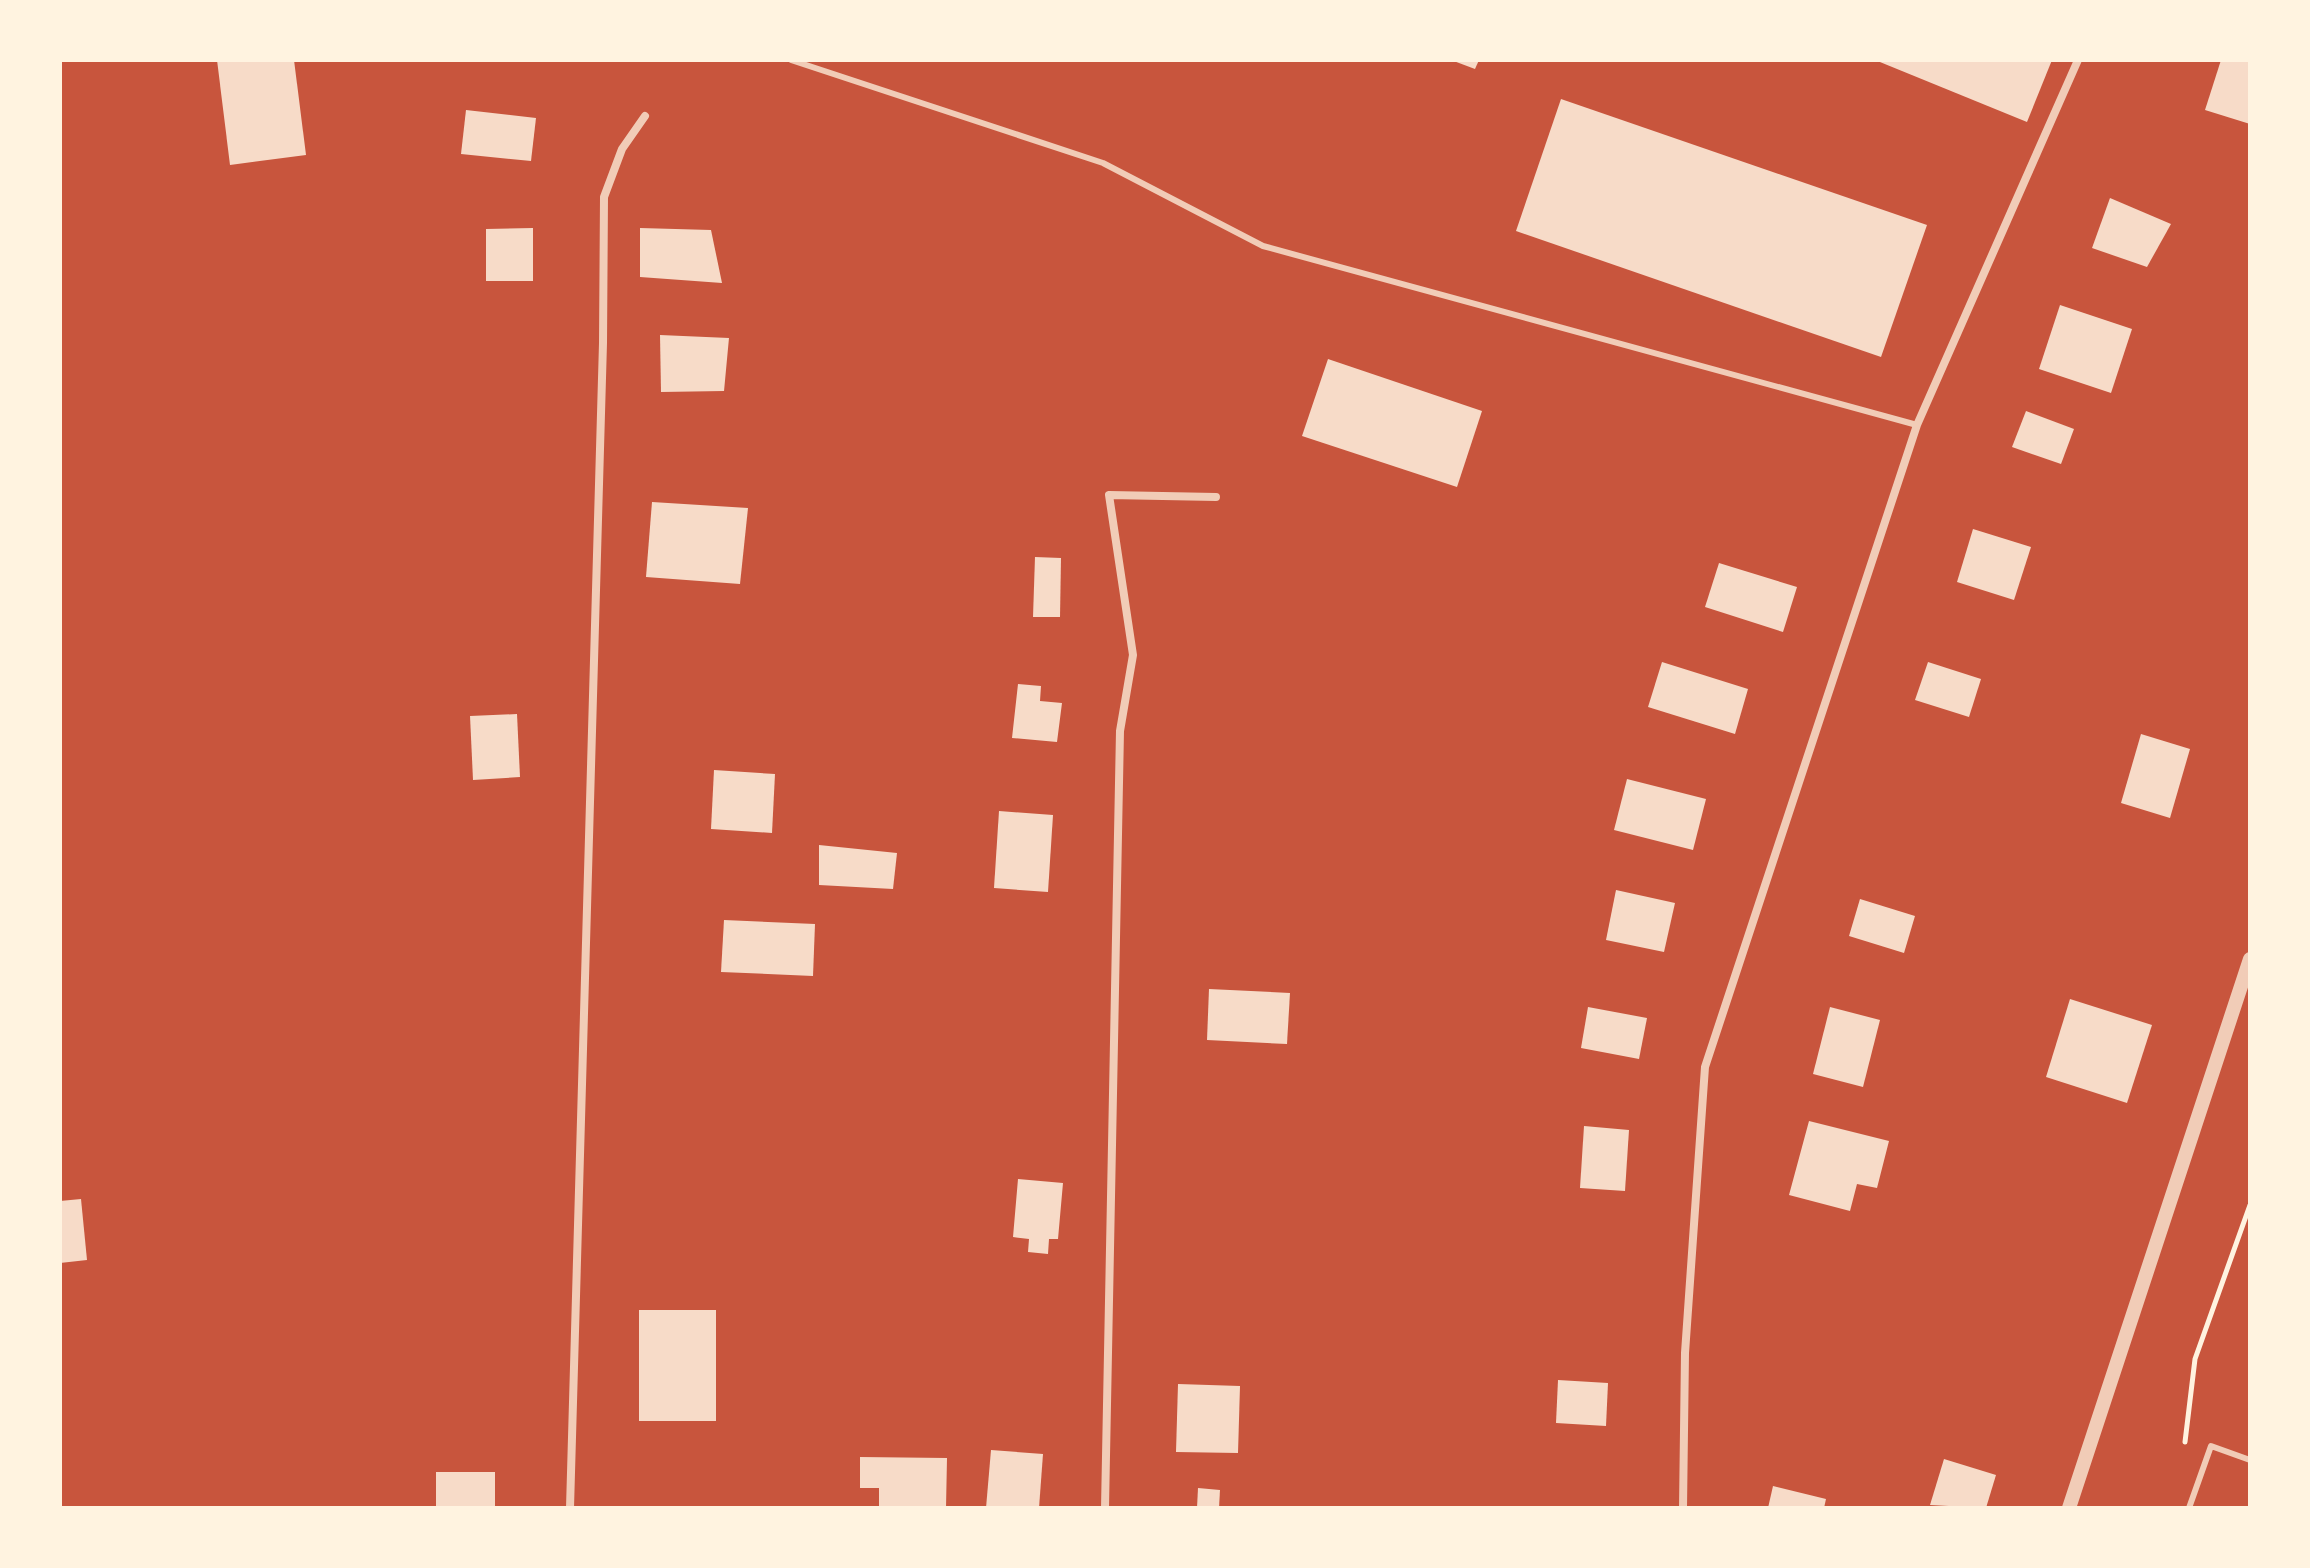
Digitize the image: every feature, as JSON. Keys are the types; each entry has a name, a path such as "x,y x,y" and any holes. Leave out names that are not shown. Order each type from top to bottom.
{"street":[{"path":"1683,1508 1685,1353 1705,1067 1917,425 2078,60"},
{"path":"570,1508 602,375 604,197 622,149 645,116"},
{"path":"1105,1508 1120,731 1133,655 1109,495 1216,497"},
{"path":"2069,1508 2250,959"}],"lane":[{"path":"791,60 1103,163 1263,246 1917,425"},
{"path":"2189,1508 2211,1446 2250,1460"}],"path":[{"path":"2184,1456 2195,1359 2250,1205"}],"building":[{"path":"217,60 294,60 306,155 230,165"},
{"path":"1451,60 1479,60 1475,69"},
{"path":"1875,60 2052,60 2027,122"},
{"path":"2221,60 2250,60 2250,124 2205,110"},
{"path":"1561,99 1927,225 1881,357 1516,231"},
{"path":"466,110 536,118 531,161 461,154"},
{"path":"2110,198 2171,224 2147,267 2092,248"},
{"path":"533,228 533,281 486,281 486,229"},
{"path":"640,228 711,230 722,283 640,277"},
{"path":"2060,305 2132,329 2111,393 2039,369"},
{"path":"660,335 729,338 724,391 661,392"},
{"path":"1328,359 1482,411 1457,487 1302,436"},
{"path":"2026,411 2074,429 2061,464 2012,447"},
{"path":"652,502 748,508 740,584 646,577"},
{"path":"1973,529 2031,547 2014,600 1957,582"},
{"path":"1035,557 1061,558 1060,617 1033,617"},
{"path":"1719,563 1797,587 1783,632 1705,607"},
{"path":"1662,662 1748,689 1735,734 1648,707"},
{"path":"1928,662 1981,679 1969,717 1915,700"},
{"path":"1018,684 1041,686 1040,701 1062,703 1057,742 1012,738"},
{"path":"517,714 520,777 473,780 470,716"},
{"path":"2141,734 2190,749 2170,818 2121,803"},
{"path":"714,770 775,774 772,833 711,829"},
{"path":"1627,779 1706,799 1693,850 1614,830"},
{"path":"999,811 1053,815 1048,892 994,888"},
{"path":"819,845 897,853 893,889 819,885"},
{"path":"1616,890 1675,903 1664,952 1606,940"},
{"path":"1860,899 1915,916 1904,953 1849,936"},
{"path":"724,920 815,924 813,976 721,972"},
{"path":"1209,989 1290,993 1287,1044 1207,1040"},
{"path":"2070,999 2152,1025 2127,1103 2046,1077"},
{"path":"1588,1007 1647,1018 1639,1059 1581,1048"},
{"path":"1830,1007 1880,1020 1863,1087 1813,1074"},
{"path":"1809,1121 1889,1141 1877,1188 1857,1184 1850,1211 1789,1195"},
{"path":"1584,1126 1629,1130 1625,1191 1580,1188"},
{"path":"1018,1179 1063,1183 1058,1239 1049,1239 1048,1254 1028,1252 1029,1239 1013,1237"},
{"path":"81,1199 87,1260 60,1263 60,1201"},
{"path":"639,1310 716,1310 716,1421 639,1421"},
{"path":"1558,1380 1608,1383 1606,1426 1556,1423"},
{"path":"1178,1384 1240,1386 1238,1453 1176,1452"},
{"path":"991,1450 1043,1454 1039,1508 986,1508"},
{"path":"860,1457 947,1458 946,1508 879,1508 879,1488 860,1488"},
{"path":"1944,1459 1996,1475 1986,1508 1930,1505"},
{"path":"436,1472 495,1472 495,1508 436,1508"},
{"path":"1773,1486 1826,1499 1824,1508 1768,1508"},
{"path":"1198,1488 1220,1490 1219,1508 1197,1508"}]}
